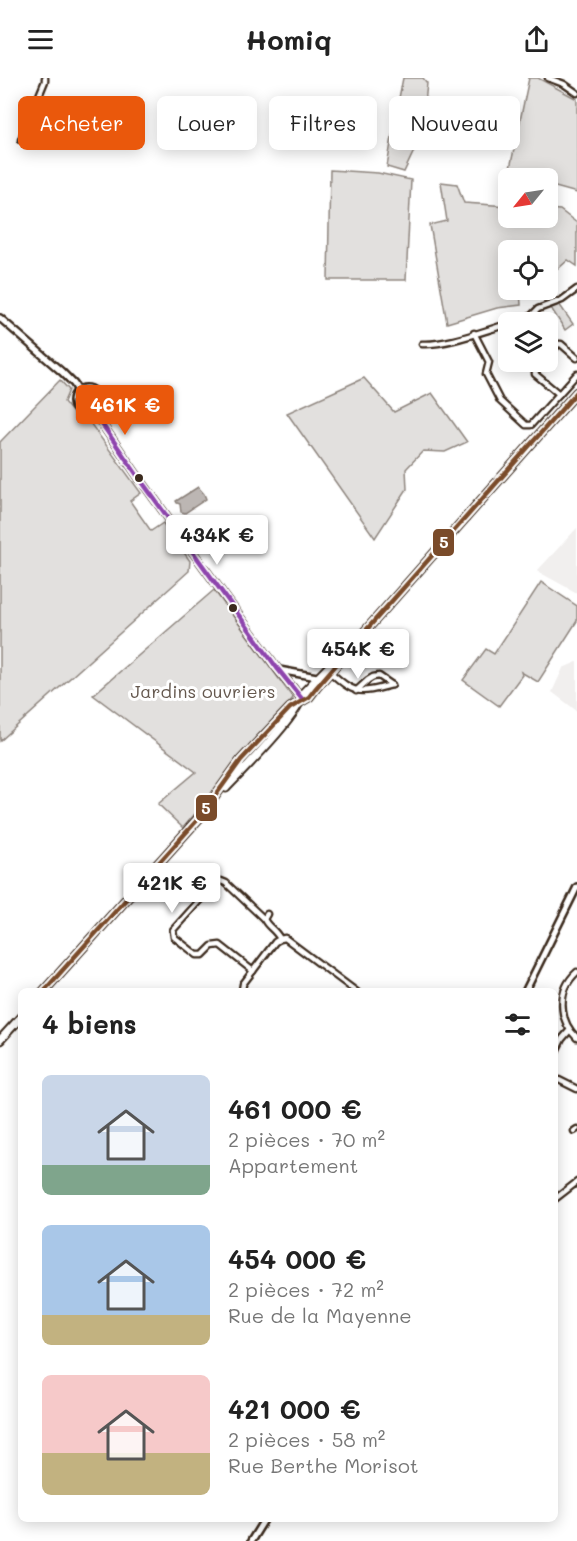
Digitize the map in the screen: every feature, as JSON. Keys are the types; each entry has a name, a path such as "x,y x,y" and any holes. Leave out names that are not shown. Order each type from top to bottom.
{"main road":[{"path":"48,988 204,811 241,760 290,708 309,697 328,670 360,637 577,392"},
{"path":"302,699 302,694 317,677 328,670"},
{"path":"0,1040 18,1020"}],"street":[{"path":"39,96 45,78"},
{"path":"548,78 564,84 577,93"},
{"path":"535,312 562,300 577,290"},
{"path":"0,318 54,365 74,384 78,391"},
{"path":"422,344 440,343 498,326"},
{"path":"474,333 489,362 486,374 500,401 526,425 531,425 577,374"},
{"path":"558,344 577,358"},
{"path":"536,372 559,394"},
{"path":"90,388 96,393 99,401 93,411 86,413 76,408 74,397 78,391 90,388"},
{"path":"93,411 137,475 302,699"},
{"path":"279,670 317,677"},
{"path":"328,670 356,691 368,692 392,685 379,676 373,677 356,691"},
{"path":"253,970 220,945 212,946 203,955 197,955 174,937 173,930 216,882 221,881 266,917 265,924 277,932 280,939"},
{"path":"527,988 577,887"},
{"path":"242,988 275,942 285,938 352,988"},
{"path":"577,972 569,980 563,997 563,1012 570,1031 577,1038"},
{"path":"558,1047 562,1038 570,1031"},
{"path":"558,1080 577,1089"},
{"path":"558,1197 575,1184 577,1190"},
{"path":"251,1541 263,1522"}],"shaded area":[{"path":"198,487 206,499 185,513 181,512 180,504 176,501"},
{"path":"577,528 577,593 537,571"},
{"path":"577,662 577,711 552,692 563,668"}],"green space":[{"path":"403,78 423,78 427,83 426,96 399,96"},
{"path":"529,78 538,78 577,99 577,193 558,188 558,168 510,168 514,150 520,150 520,121"},
{"path":"390,150 414,150 404,172 387,167"},
{"path":"330,170 378,173 411,180 406,280 328,280"},
{"path":"441,182 457,184 464,203 498,205 498,228 558,228 558,210 560,210 577,223 577,266 568,260 558,269 558,240 498,240 498,300 521,300 521,305 497,308 447,323 430,225 447,221"},
{"path":"559,304 573,324 565,330 558,319 558,312 554,312 551,308"},
{"path":"364,378 394,412 432,393 467,442 445,452 423,451 406,469 407,489 375,538 287,413"},
{"path":"60,380 69,390 64,402 80,422 88,420 141,493 130,501 151,531 163,523 190,561 189,571 0,741 0,442"},
{"path":"541,582 577,606 577,621 538,682 521,672 522,675 499,706 463,680 486,649 494,654"},
{"name":"Jardins ouvriers","path":"214,590 293,698 183,828 158,804 196,772 93,695"}],"transit line":[{"name":"5","path":"47,988 200,817 241,760 290,708 309,697 577,392"},
{"path":"93,411 277,668 302,699"}]}
